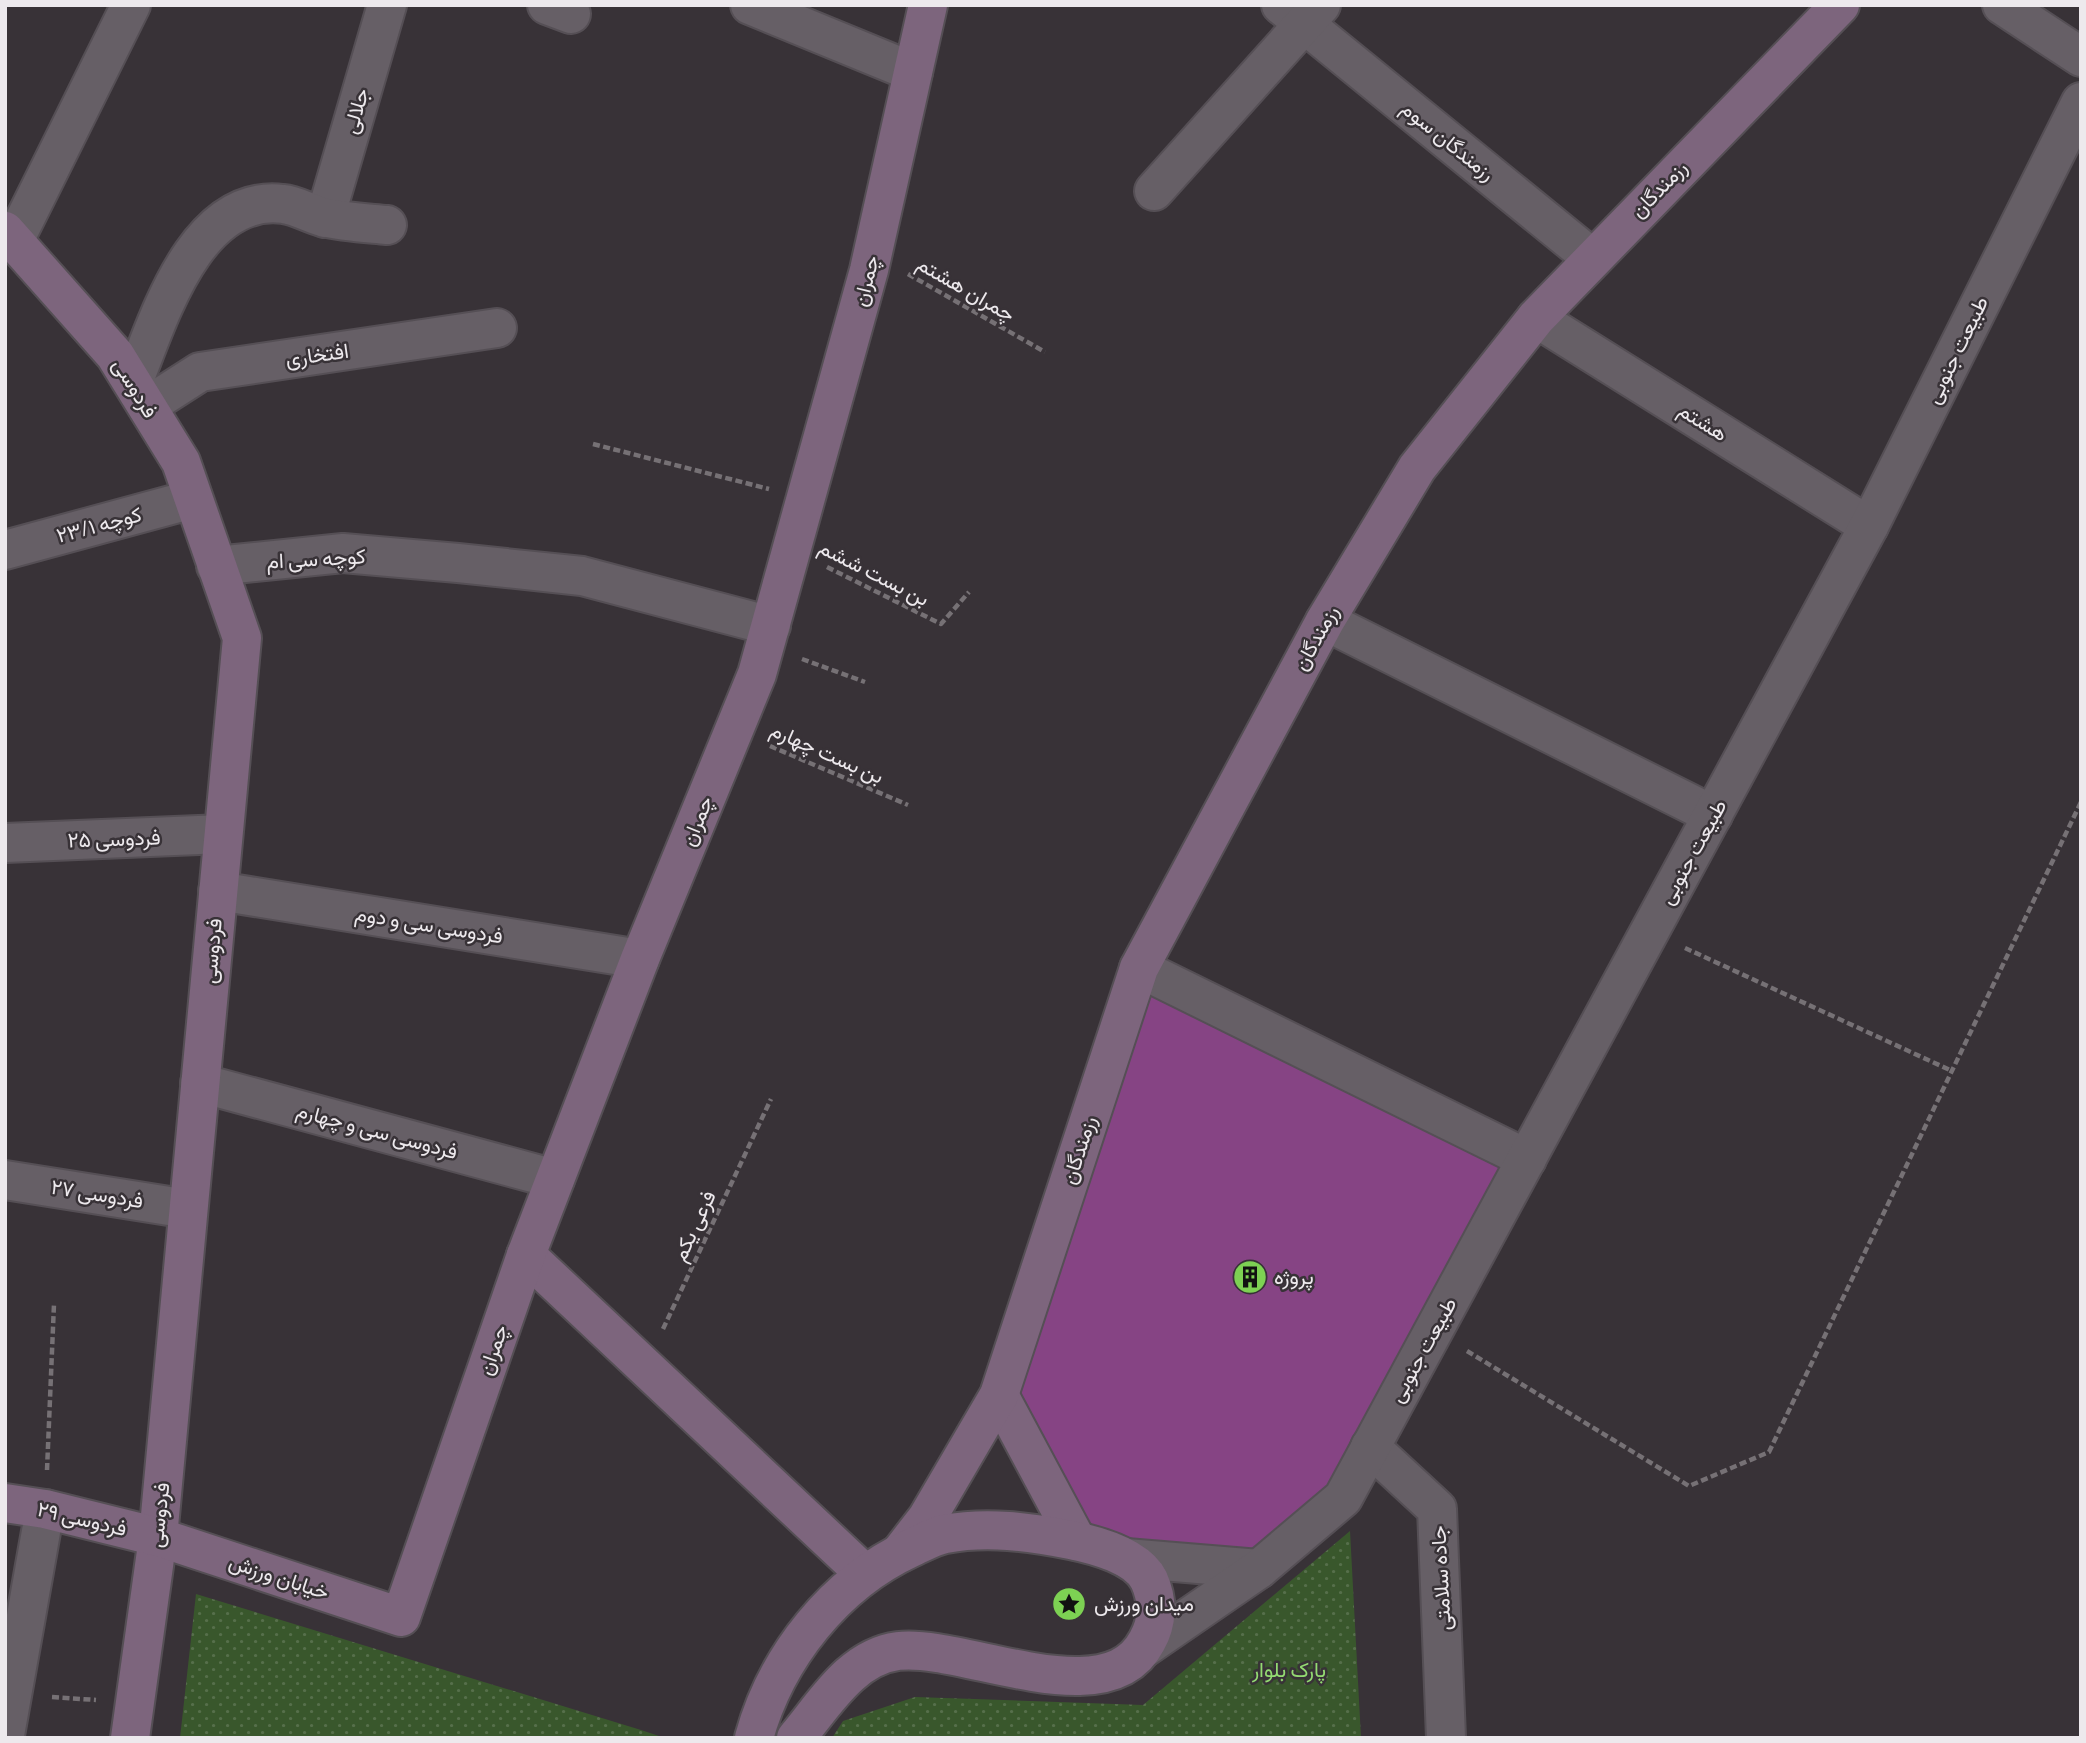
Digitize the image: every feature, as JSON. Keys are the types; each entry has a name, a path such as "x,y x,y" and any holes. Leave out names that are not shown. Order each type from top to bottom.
{"street":[{"path":"10,236 131,5"},
{"name":"جلالی","path":"325,218 387,5"},
{"path":"750,5 913,72"},
{"name":"چمران","path":"401,1617 526,1255 640,959 734,730 768,636 873,254 928,5"},
{"name":"رزمندگان","path":"900,1553 927,1518 999,1395 1139,968 1325,621 1417,468 1536,318 1840,5"},
{"path":"2002,5 2081,57"},
{"path":"1154,191 1302,11"},
{"name":"رزمندگان سوم","path":"1302,11 1592,258"},
{"name":"طبیعت جنوبی","path":"1144,1648 1259,1569 1343,1498 1869,526 2081,102"},
{"path":"140,395 178,273 205,238 239,208 282,203 325,218 387,225"},
{"name":"فردوسی","path":"10,236 115,355 181,462 242,638 158,1537 132,1720"},
{"name":"هشتم","path":"1536,318 1869,526"},
{"name":"افتخاری","path":"140,395 200,372 497,328"},
{"name":"کوچه ۲۳/۱","path":"5,550 193,499"},
{"name":"کوچه سی ام","path":"216,566 343,553 582,576 768,636"},
{"path":"1325,621 1713,815"},
{"name":"فردوسی ۲۵","path":"5,843 223,834"},
{"name":"فردوسی سی و دوم","path":"218,891 640,959"},
{"path":"1139,968 1527,1159"},
{"name":"فردوسی سی و چهارم","path":"200,1083 555,1179"},
{"name":"فردوسی ۲۷","path":"5,1180 188,1209"},
{"path":"526,1255 865,1574"},
{"path":"999,1395 1077,1541"},
{"name":"جاده سلامتی","path":"1370,1447 1437,1509 1446,1738"},
{"name":"فردوسی ۲۹","path":"5,1503 45,1509 158,1537"},
{"path":"5,1735 9,1695 45,1509"},
{"path":"754,1738 760,1717 795,1646 826,1611 865,1574 900,1553 942,1534 975,1530 1014,1530 1077,1541 1126,1558 1259,1569"},
{"name":"خیابان ورزش","path":"158,1537 401,1617"},
{"path":"796,1738 829,1696 866,1660 898,1651 945,1653 1046,1676 1087,1676 1124,1667 1144,1648 1151,1634 1157,1601 1147,1577 1126,1558"}],"path":[{"name":"چمران هشتم","path":"873,254 1045,352"},
{"path":"593,444 806,498"},
{"name":"بن بست ششم","path":"791,550 941,624 969,592"},
{"path":"768,636 865,682"},
{"name":"بن بست چهارم","path":"734,730 908,805"},
{"path":"1434,1330 1689,1486 1769,1452 2081,802"},
{"path":"1649,931 1952,1071"},
{"name":"فرعی یکم","path":"646,1366 771,1099"},
{"path":"45,1509 54,1304"},
{"path":"9,1695 132,1720"}],"green space":[{"name":"پارک بلوار","path":"1350,1531 1361,1738 832,1738 843,1721 915,1697 1143,1705"},
{"path":"196,1594 641,1730 665,1738 180,1738"}],"building":[{"name":"پروژه","path":"1139,968 1527,1159 1343,1498 1259,1569 1077,1541 999,1395"}],"place":[{"name":"پروژه","path":"1250,1277"},
{"name":"میدان ورزش","path":"1069,1604"}]}
